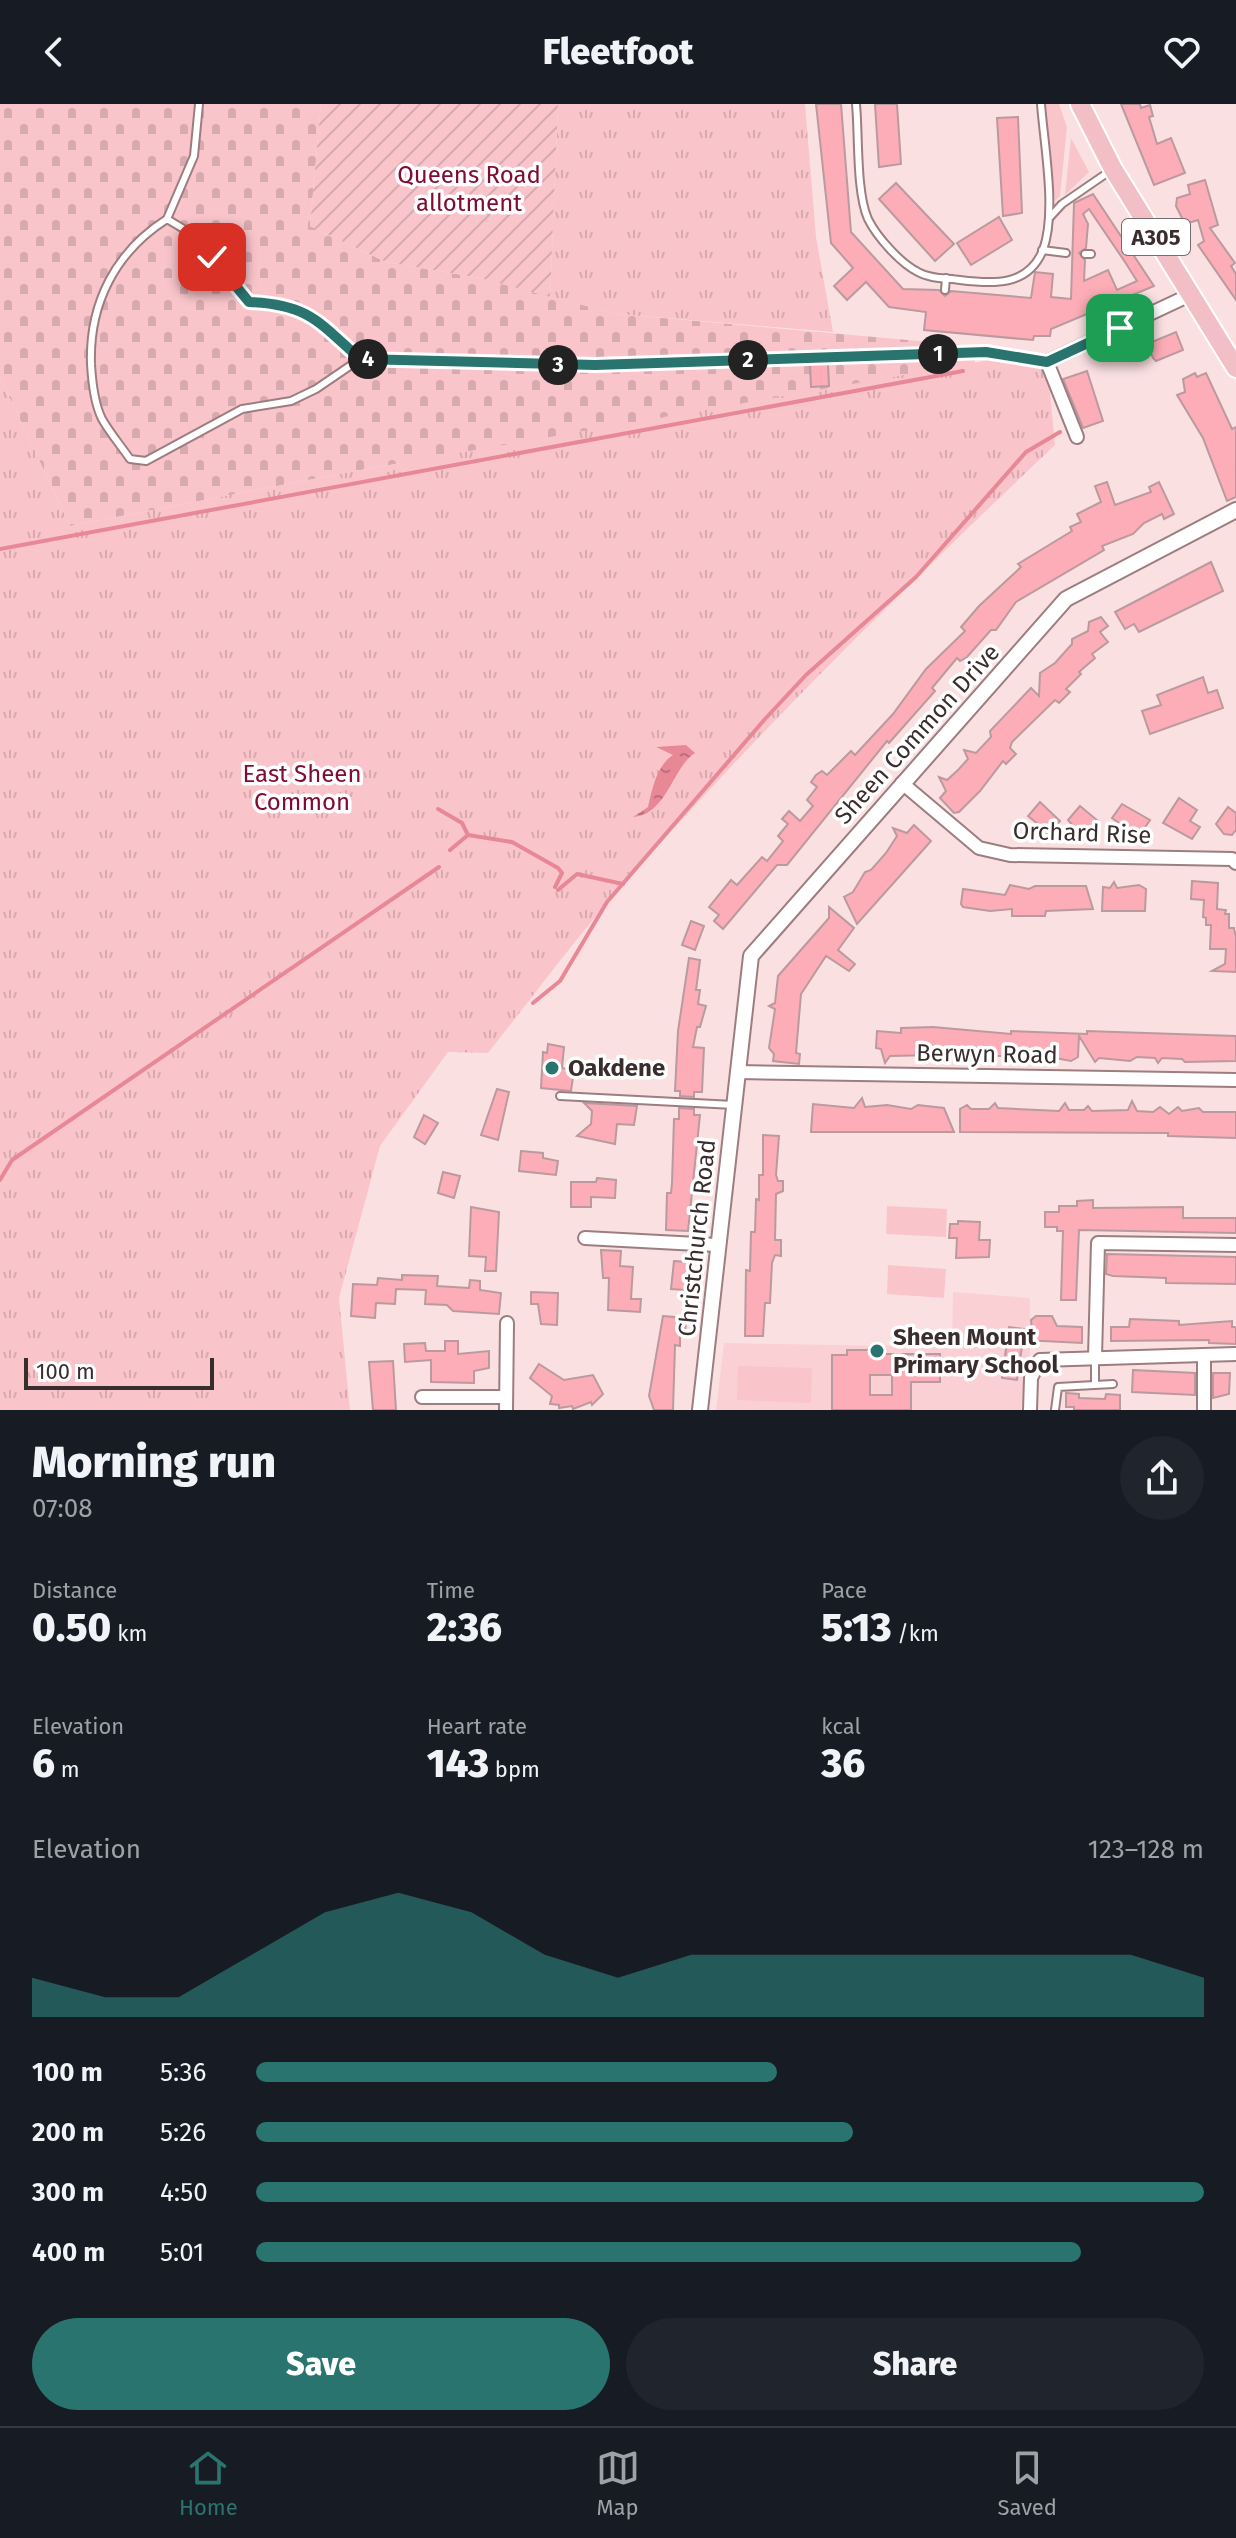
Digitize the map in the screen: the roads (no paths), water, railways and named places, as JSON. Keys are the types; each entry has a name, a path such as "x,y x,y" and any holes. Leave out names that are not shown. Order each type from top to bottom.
{"main road":[{"name":"A305","path":"1080,104 1113,169 1236,368"}],"street":[{"path":"1077,437 1047,362 1192,294"},
{"name":"Sheen Common Drive","path":"738,1072 751,956 902,783 1066,599 1236,510"},
{"name":"Orchard Rise","path":"902,783 979,848 1010,855 1232,859 1236,863"},
{"name":"Berwyn Road","path":"738,1072 1236,1080"},
{"name":"Christchurch Road","path":"700,1410 716,1245 738,1072"},
{"path":"585,1238 716,1245"},
{"path":"1095,1357 1098,1243 1236,1245"},
{"path":"422,1397 506,1404 507,1323"},
{"path":"1030,1410 1030,1382 1040,1360 1236,1354"},
{"path":"1204,1355 1204,1410"}],"lane":[{"path":"199,104 194,156 167,219 150,229 100,293 90,334 92,383 101,417 130,459 146,461 242,409 291,401 316,389 360,359 595,365 986,352 1047,362"},
{"path":"856,104 867,216 905,263 916,271 935,277 992,284 1012,280 1029,270 1042,250 1048,220 1041,104"},
{"path":"1048,220 1062,204 1113,169"},
{"path":"167,219 192,234 249,302 283,303 310,314 360,359"},
{"path":"1042,250 1066,253"},
{"path":"934,289 935,277"},
{"path":"945,290 946,278"},
{"path":"560,1096 734,1105"},
{"path":"1095,1357 1095,1384"},
{"path":"1055,1410 1058,1387 1113,1384"}],"water":[{"path":"686,745 695,753 687,759 662,799 645,814 633,817 648,807 659,771 673,755 656,747"}],"waterway":[{"path":"0,549 963,371"},
{"path":"533,1003 560,981 607,902 765,719 806,675 916,577 1026,452 1060,432"},
{"path":"438,809 462,823 468,835"},
{"path":"450,850 468,835 512,842 558,868 562,873 555,887"},
{"path":"0,1180 12,1160 439,867"},
{"path":"558,890 577,874 623,884"}],"place":[{"name":"Oakdene","path":"552,1068"},
{"name":"Sheen Mount Primary School","path":"877,1351"}],"park label":[{"name":"Queens Road allotment","path":"469,189"},
{"name":"East Sheen Common","path":"302,788"}]}
